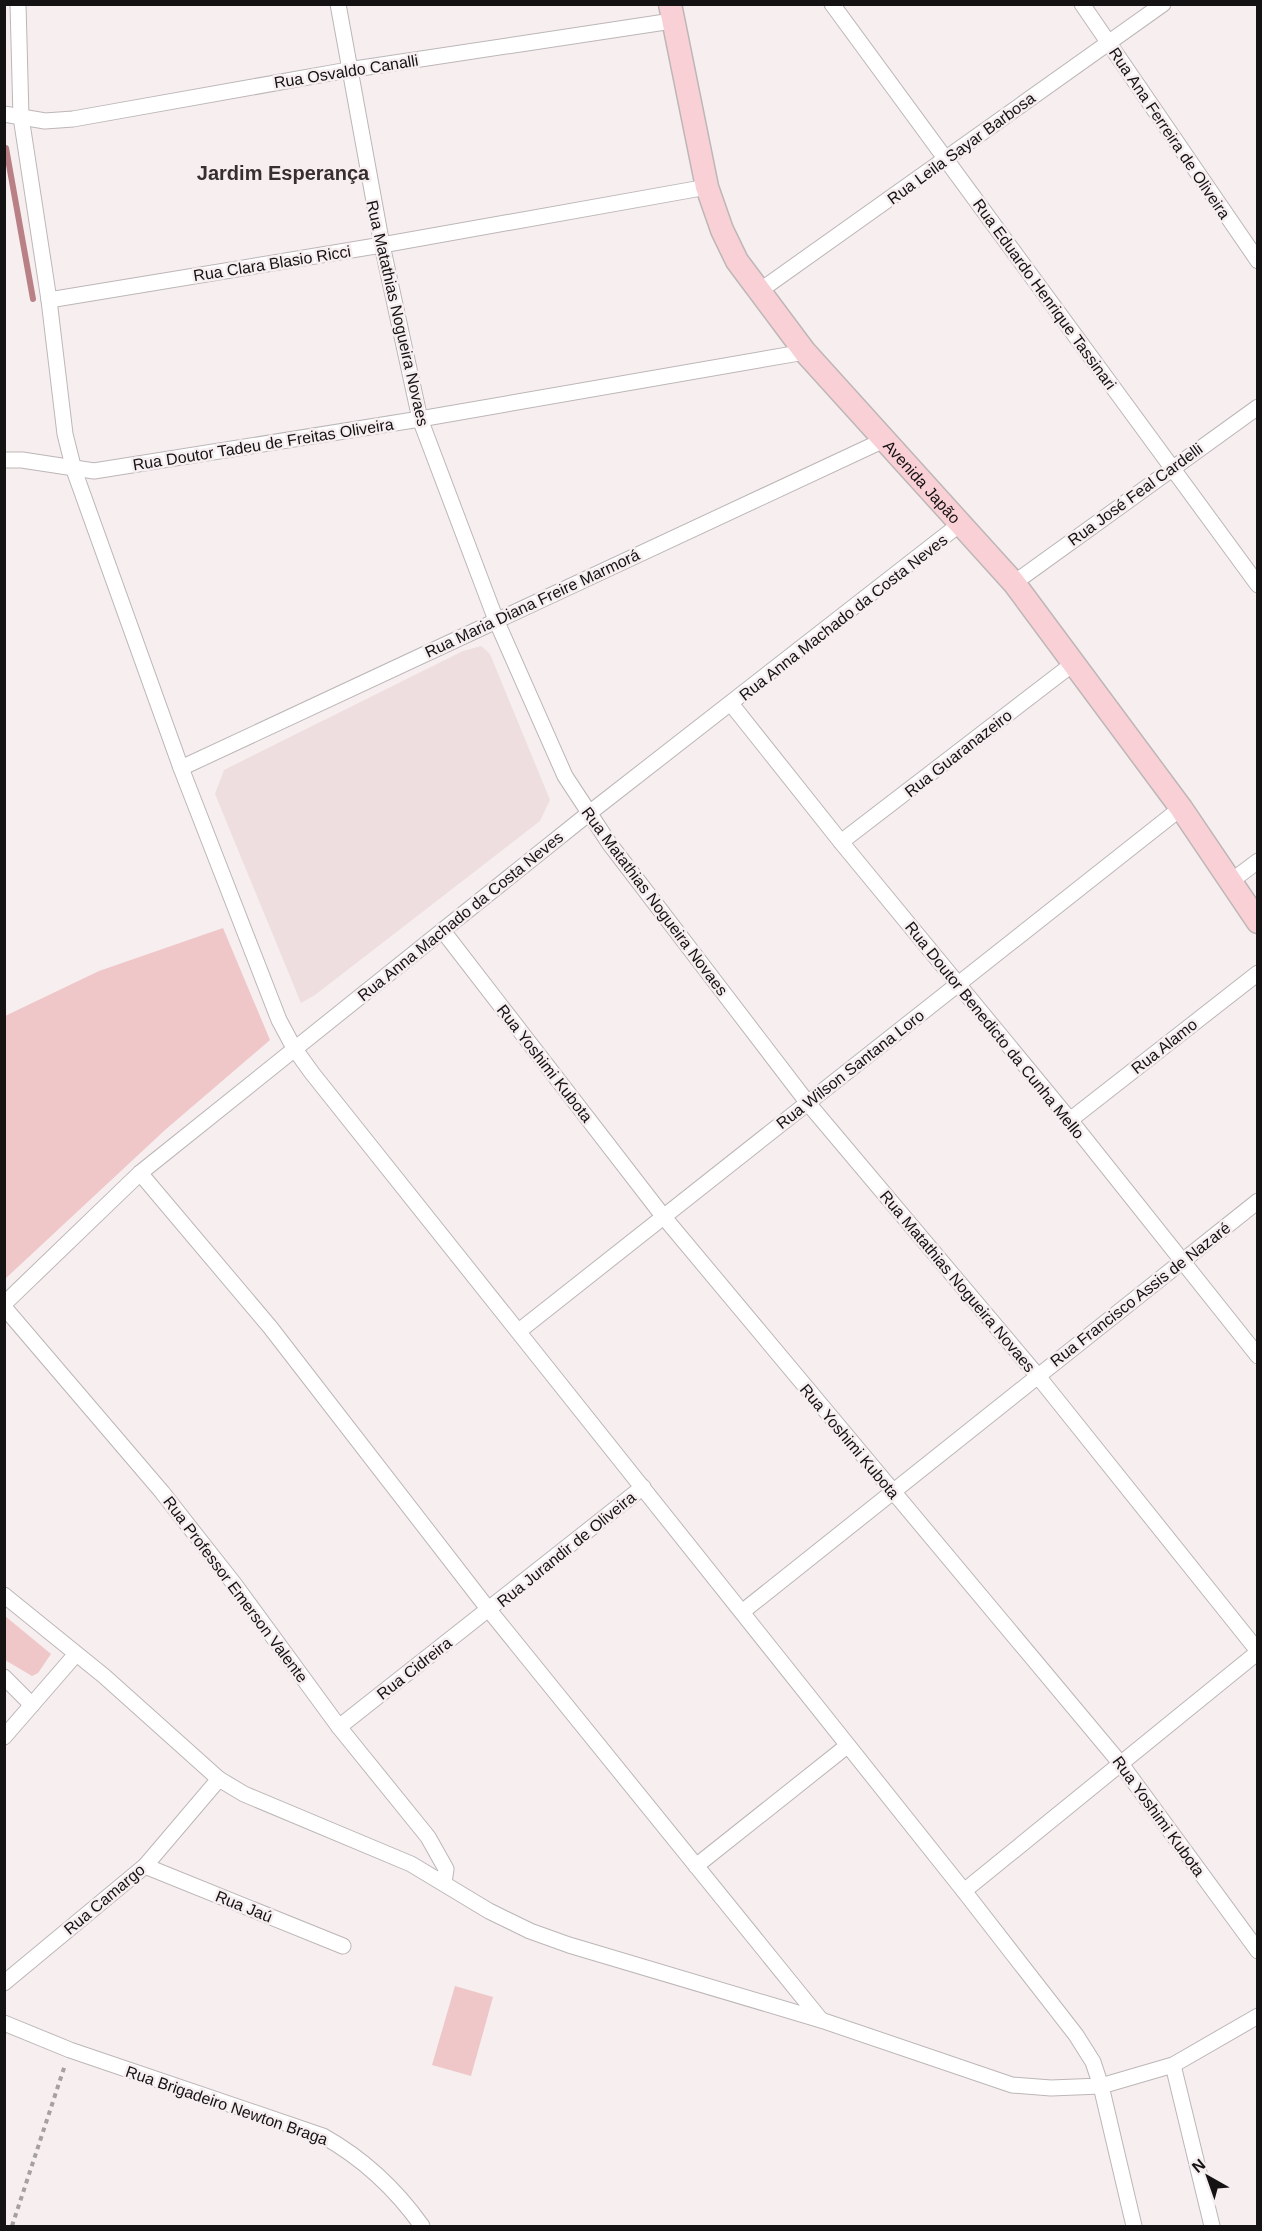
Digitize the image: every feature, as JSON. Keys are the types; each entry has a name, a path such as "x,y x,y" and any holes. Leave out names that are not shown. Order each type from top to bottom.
{"main road":[{"name":"Avenida Japão","path":"671,13 706,187 737,261 805,352 1014,583 1181,808 1257,922"}],"street":[{"path":"18,4 21,117 49,300 65,434 74,470 181,768 279,1020 294,1048 1076,2035 1094,2062 1134,2226"},
{"name":"Rua Matathias Nogueira Novaes","path":"338,4 348,70 382,245 420,419 496,620 565,776 588,814 807,1101 1037,1375 1257,1651"},
{"name":"Rua Eduardo Henrique Tassinari","path":"832,4 1257,585"},
{"name":"Rua Ana Ferreira de Oliveira","path":"1082,4 1257,261"},
{"name":"Rua Leila Sayar Barbosa","path":"758,292 1163,4"},
{"name":"Rua Osvaldo Canalli","path":"4,114 45,121 73,119 671,13"},
{"name":"Rua Clara Blasio Ricci","path":"49,300 382,245 706,187"},
{"name":"Rua Doutor Tadeu de Freitas Oliveira","path":"4,460 22,460 74,470 105,469 420,419 805,352"},
{"name":"Rua José Feal Cardelli","path":"1014,583 1257,406"},
{"name":"Rua Maria Diana Freire Marmorá","path":"181,768 884,440"},
{"name":"Rua Anna Machado da Costa Neves","path":"4,1305 140,1173 588,814 732,705 960,524"},
{"name":"Rua Guaranazeiro","path":"841,842 1074,663"},
{"name":"Rua Doutor Benedicto da Cunha Mello","path":"732,705 841,842 1070,1120 1257,1356"},
{"name":"Rua Wilson Santana Loro","path":"519,1331 807,1101 959,985 1181,808"},
{"path":"1230,882 1257,861"},
{"name":"Rua Yoshimi Kubota","path":"443,930 663,1216 1121,1764 1257,1951"},
{"name":"Rua Alamo","path":"1070,1120 1257,972"},
{"path":"140,1173 270,1327 489,1610 821,2020"},
{"name":"Rua Francisco Assis de Nazaré","path":"742,1612 1257,1201"},
{"name":"Rua Professor Emerson Valente","path":"4,1305 162,1492 235,1585 339,1727 428,1837 446,1869 444,1883"},
{"name":"Rua Jurandir de Oliveira","path":"489,1610 643,1487"},
{"path":"4,1595 76,1654 219,1779 244,1794 411,1864 489,1911 530,1931 821,2020 1012,2085 1051,2088 1101,2086 1173,2065 1257,2016"},
{"name":"Rua Cidreira","path":"339,1727 489,1610"},
{"path":"964,1891 1257,1651"},
{"path":"4,1737 76,1654"},
{"path":"4,1677 32,1705"},
{"path":"696,1866 847,1746"},
{"name":"Rua Camargo","path":"4,1983 145,1866 219,1779"},
{"name":"Rua Jaú","path":"145,1866 343,1947"},
{"name":"Rua Brigadeiro Newton Braga","path":"4,2023 70,2050 323,2136 354,2154 386,2182 422,2226"},
{"path":"1173,2065 1212,2226"}],"path":[{"path":"12,2226 70,2050"}],"shaded area":[{"path":"481,646 490,654 550,800 540,821 315,995 301,1003 215,794 224,770 463,651"},
{"path":"223,928 270,1040 165,1130 5,1279 5,1016 99,971"},
{"path":"5,1616 51,1654 38,1673 32,1676 5,1660"},
{"path":"455,1986 493,1997 471,2076 432,2065"}],"waterway":[{"path":"6,148 33,299"}],"district":[{"name":"Jardim Esperança","path":"283,173"}]}
